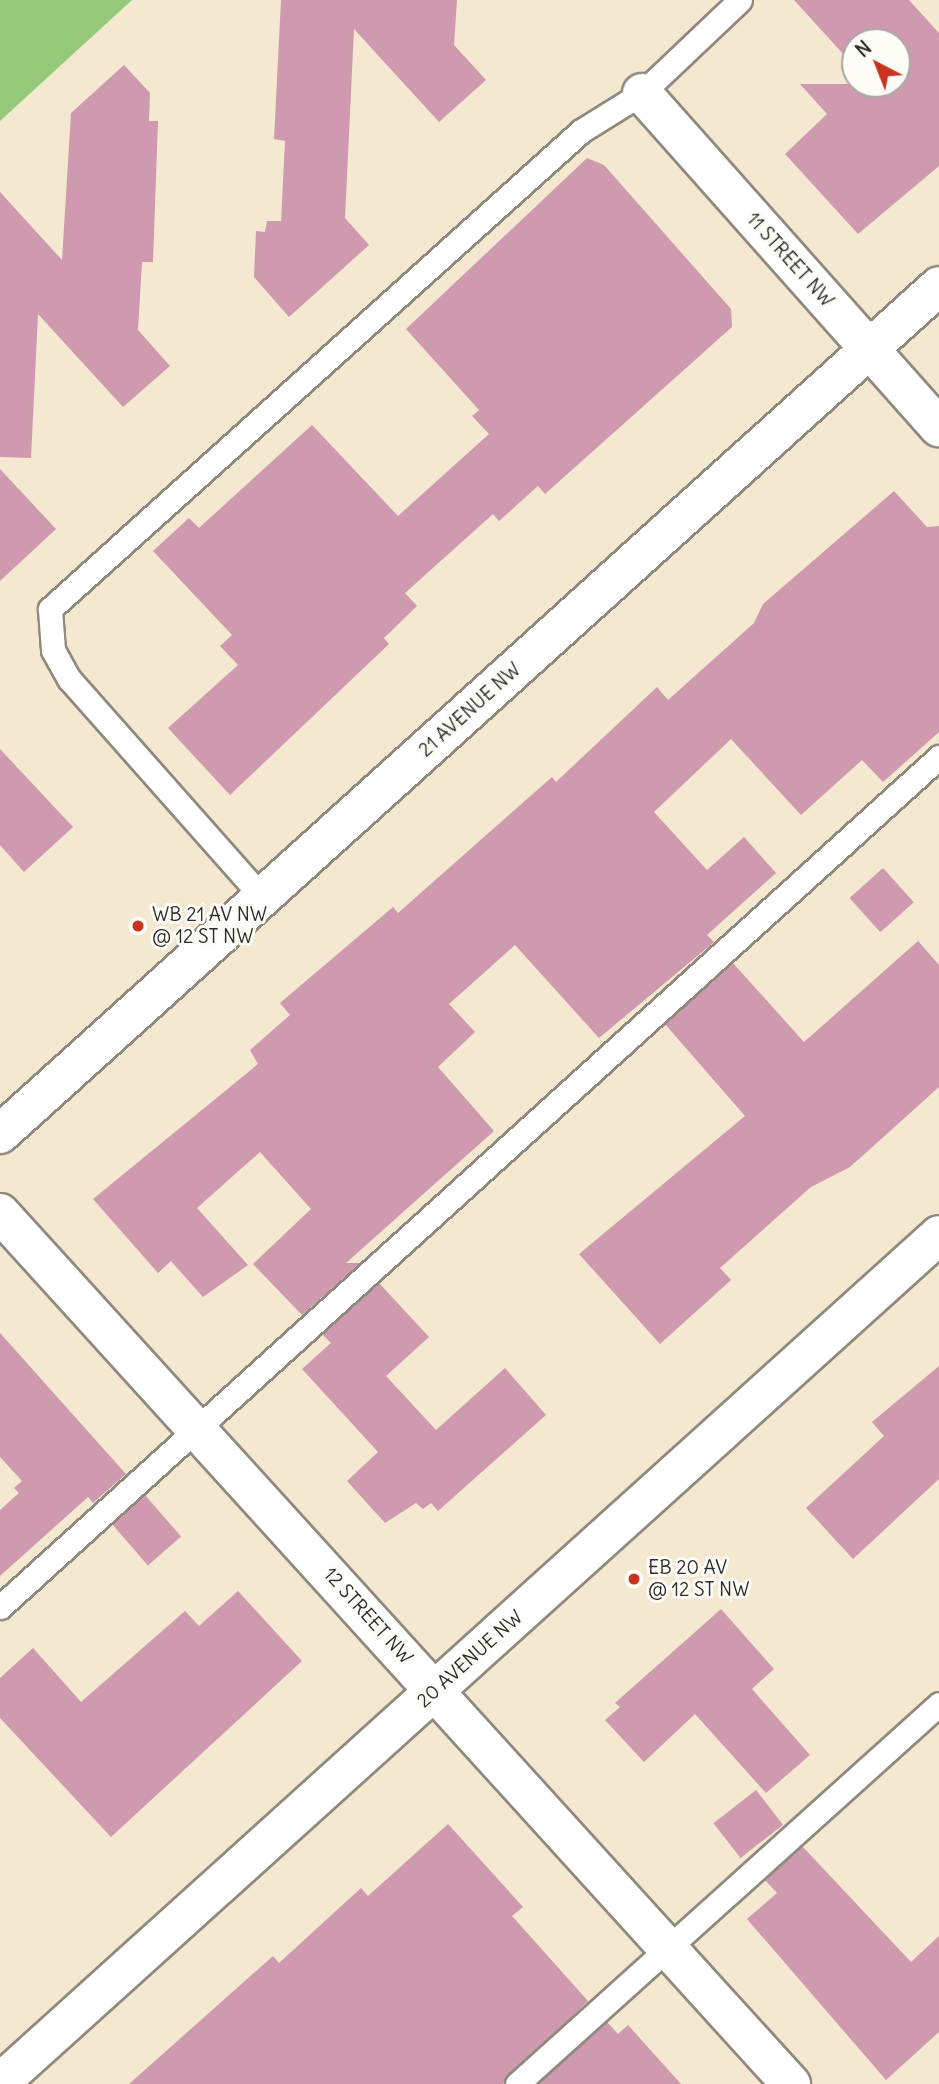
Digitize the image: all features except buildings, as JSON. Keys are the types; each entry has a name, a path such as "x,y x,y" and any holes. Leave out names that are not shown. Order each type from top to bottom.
{"street":[{"name":"11 STREET NW","path":"642,93 939,427"},
{"name":"21 AVENUE NW","path":"0,1134 939,286"},
{"name":"12 STREET NW","path":"0,1213 791,2084"},
{"name":"20 AVENUE NW","path":"0,2083 939,1235"}],"lane":[{"path":"263,898 69,679 53,650 50,608 580,131 642,93 740,0"},
{"path":"0,1607 939,757"},
{"path":"517,2084 939,1704"}],"green space":[{"path":"0,0 132,0 0,121"}],"place":[{"name":"WB 21 AV NW @ 12 ST NW","path":"138,926"},
{"name":"EB 20 AV @ 12 ST NW","path":"634,1579"}]}
